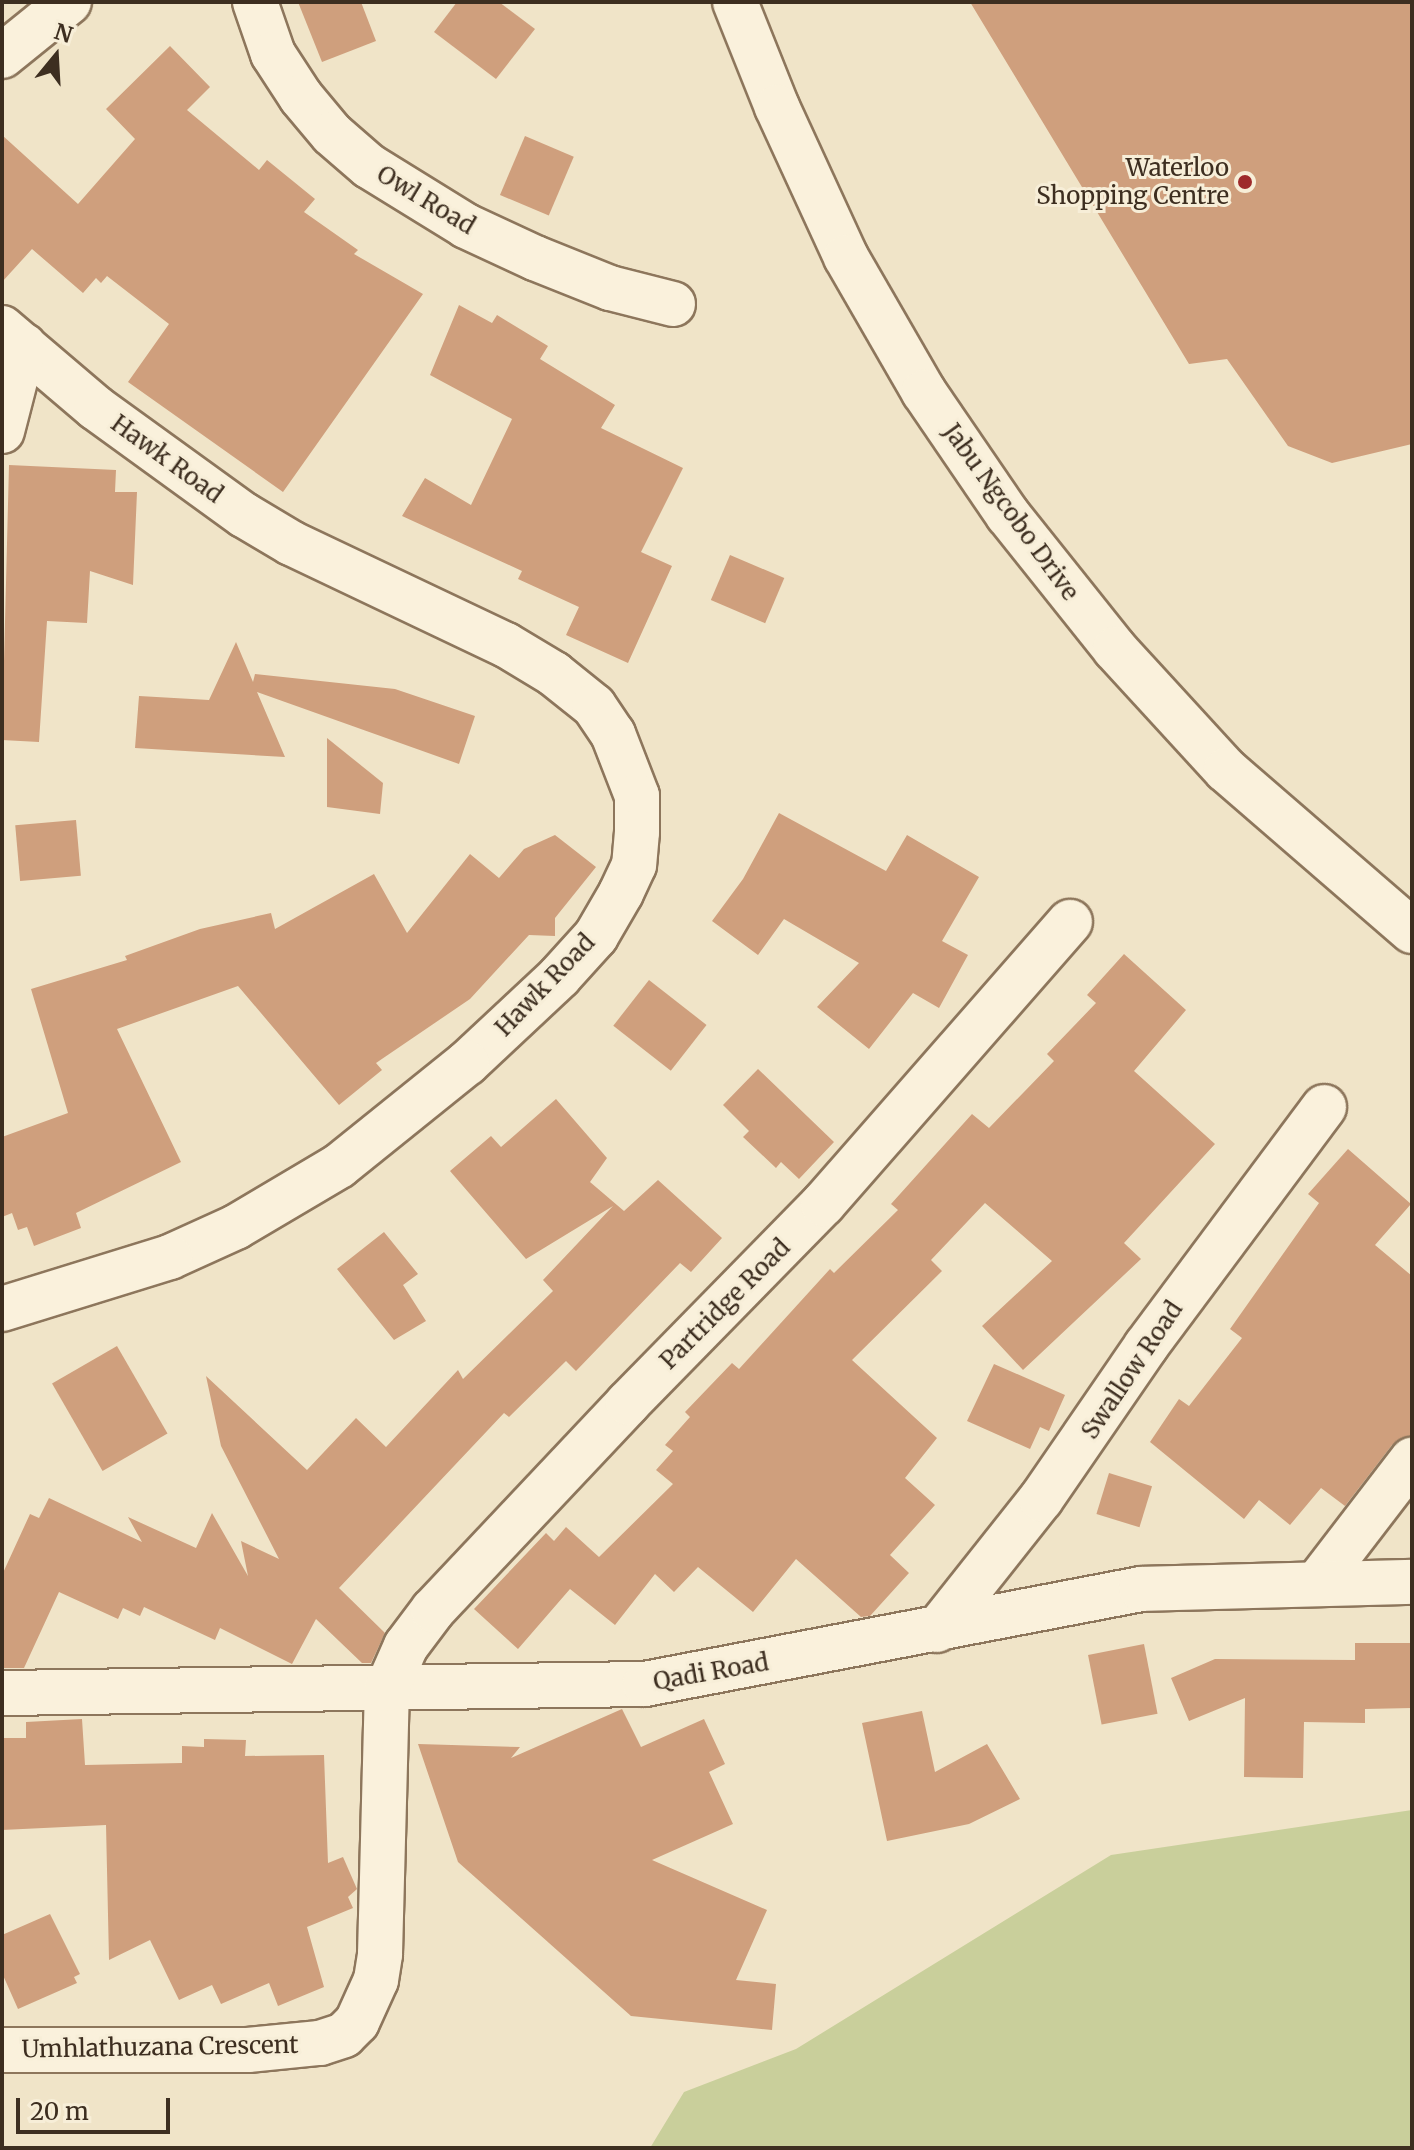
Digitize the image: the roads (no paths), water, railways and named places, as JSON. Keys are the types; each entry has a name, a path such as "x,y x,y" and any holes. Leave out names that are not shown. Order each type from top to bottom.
{"street":[{"path":"2,56 69,2"},
{"name":"Owl Road","path":"255,2 273,54 301,97 332,134 369,166 454,219 535,258 610,288 673,304"},
{"name":"Jabu Ngcobo Drive","path":"735,2 846,257 924,392 1008,515 1115,649 1226,770 1412,931"},
{"path":"2,431 13,337"},
{"name":"Hawk Road","path":"2,1309 170,1257 236,1227 349,1158 467,1063 596,936 634,865 637,832 637,796 613,734 594,706 554,674 506,645 323,560 244,515 96,408 13,337"},
{"name":"Partridge Road","path":"387,1689 406,1646 433,1610 823,1204 1070,922"},
{"name":"Swallow Road","path":"937,1630 1050,1486 1146,1346 1324,1107"},
{"path":"1319,1581 1412,1460"},
{"name":"Qadi Road","path":"2,1693 645,1684 1141,1589 1319,1581 1412,1582"},
{"name":"Umhlathuzana Crescent","path":"2,2050 248,2050 320,2043 344,2035 368,2003 380,1954 387,1689"}],"place":[{"name":"Waterloo Shopping Centre","path":"1245,182"}]}
